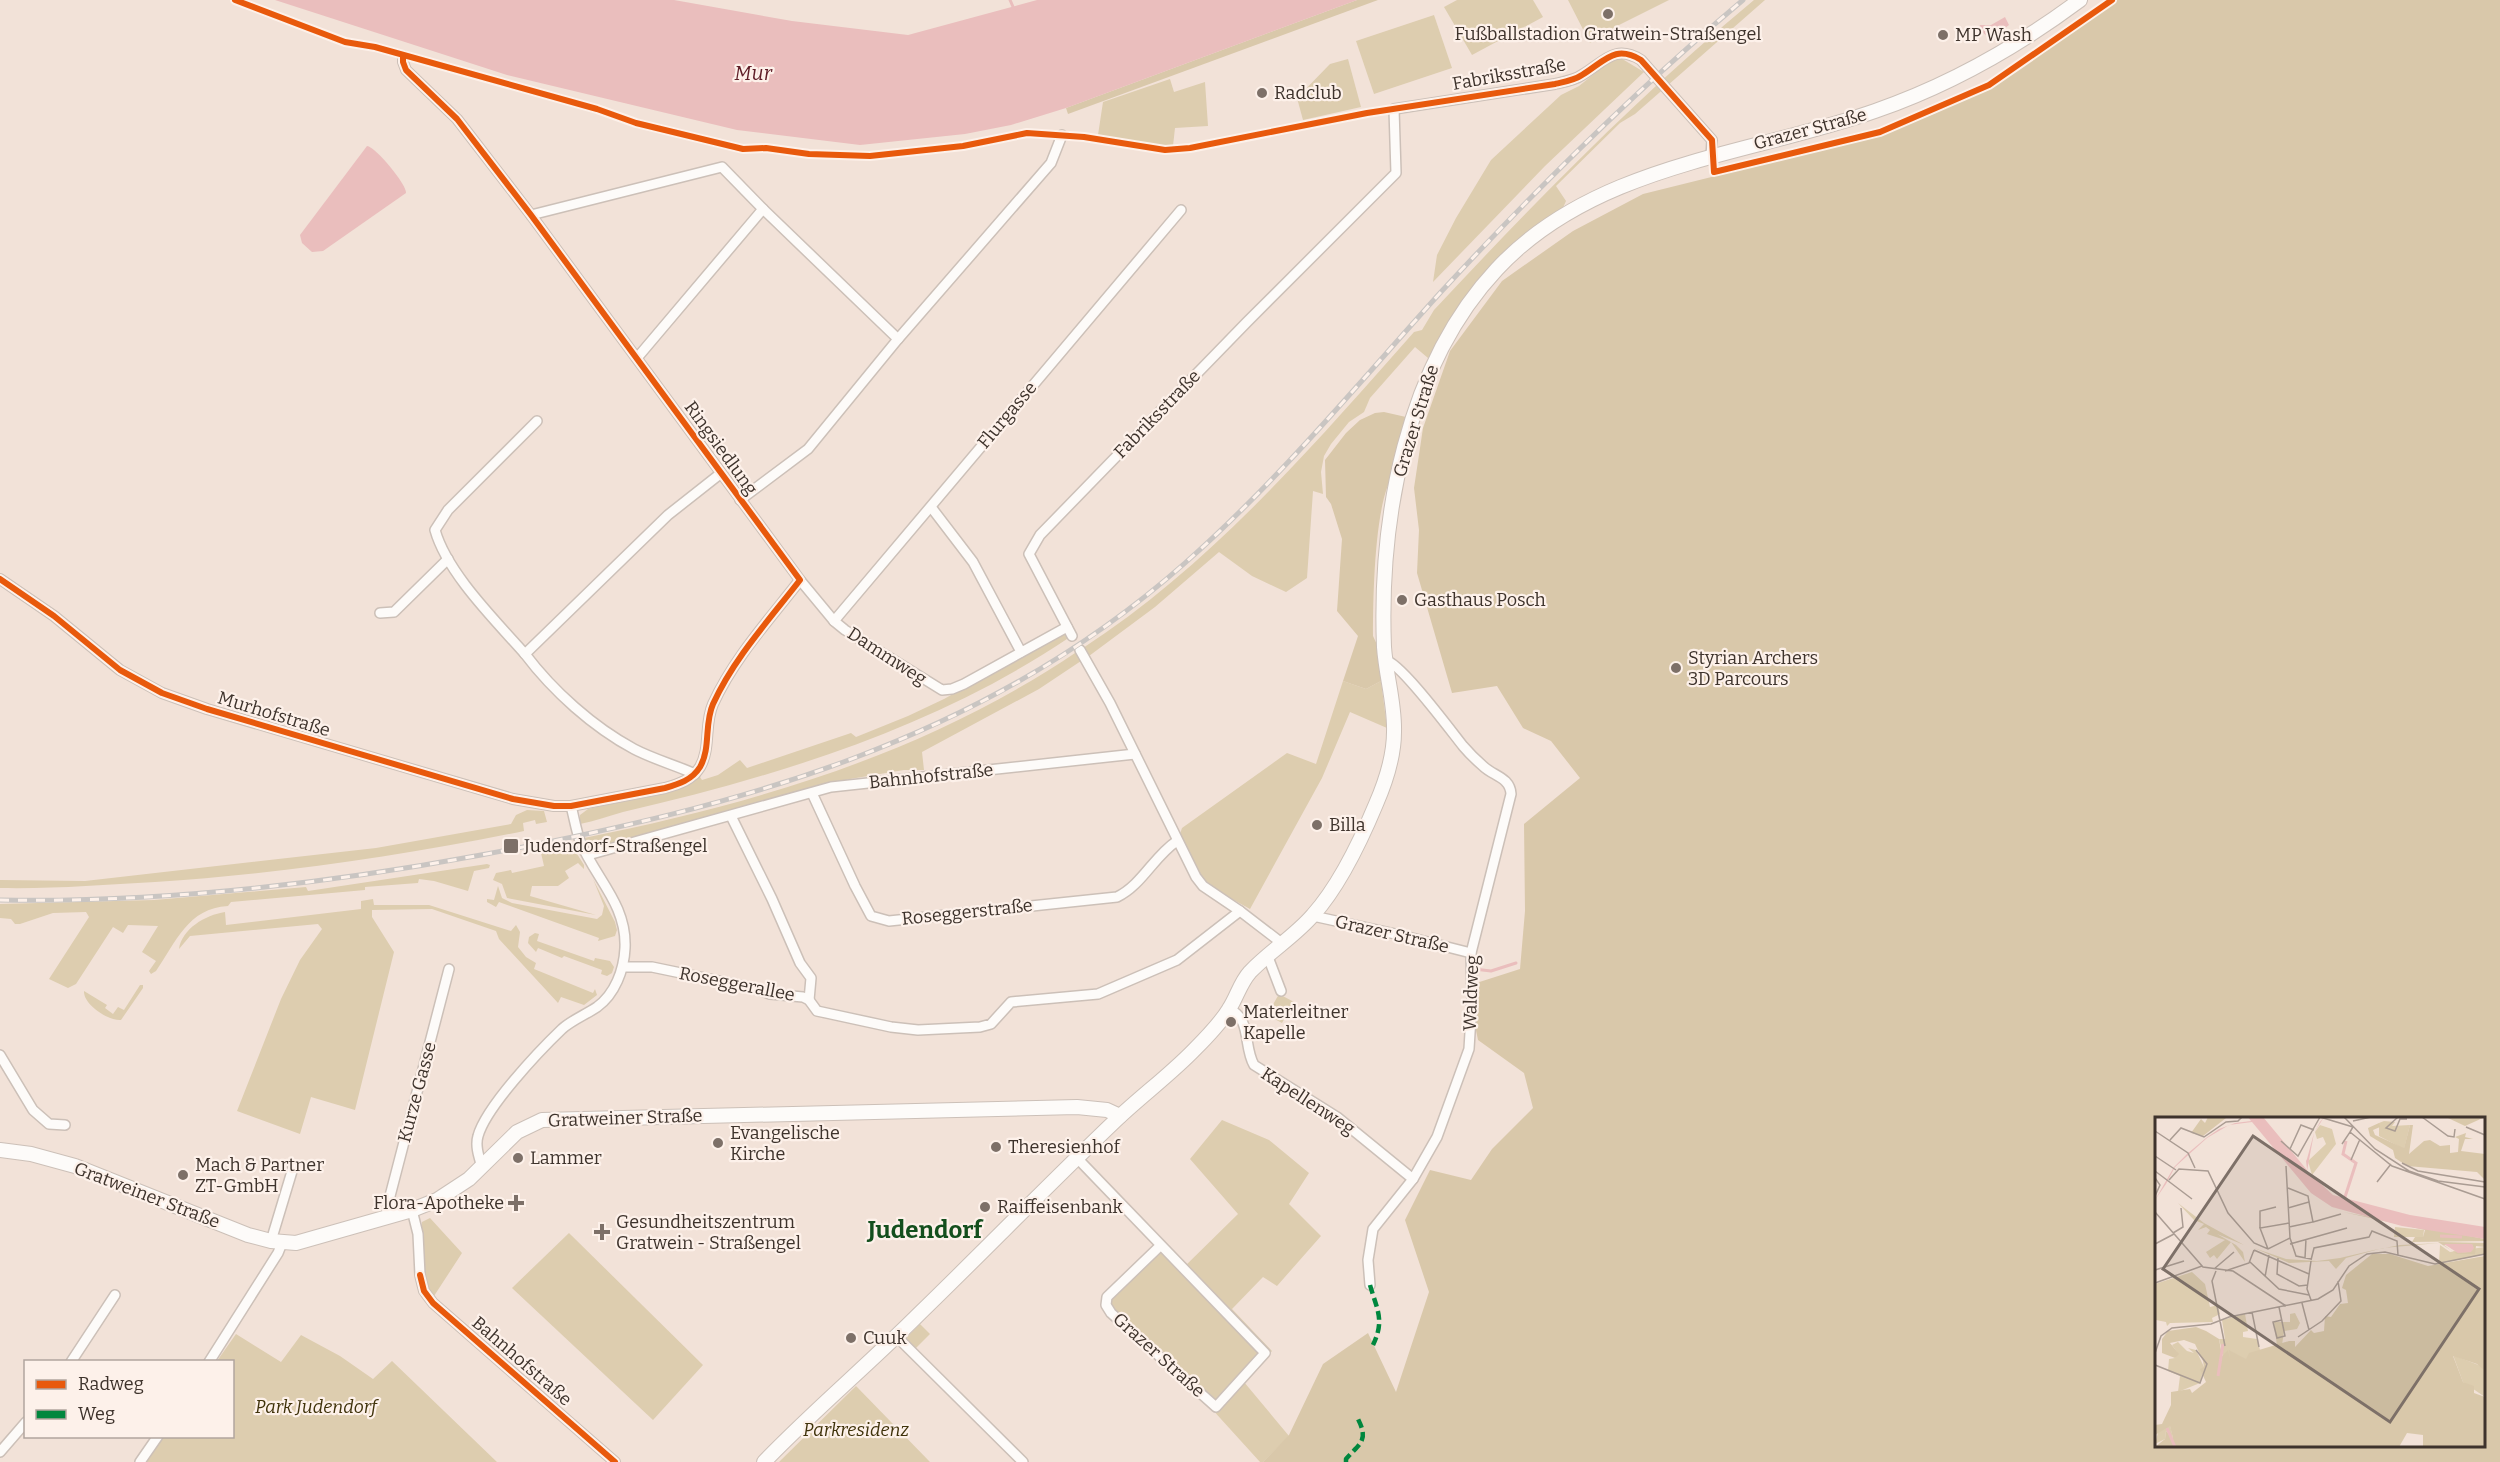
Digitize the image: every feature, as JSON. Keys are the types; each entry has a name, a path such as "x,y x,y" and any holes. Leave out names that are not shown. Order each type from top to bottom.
{"main road":[{"name":"Grazer Straße","path":"764,1462 1120,1116 1195,1049 1229,1009 1249,973 1312,916 1337,880 1376,804 1388,771 1394,731 1385,660 1386,548 1395,486 1413,419 1434,360 1466,306 1497,269 1522,245 1556,220 1631,182 1711,157 1857,117 1909,99 1970,71 2004,52 2080,0"},
{"name":"Gratweiner Straße","path":"0,1150 31,1154 75,1166 248,1235 277,1242 313,1240 412,1210 452,1192 482,1167 517,1132 533,1123 550,1119 1077,1107 1107,1110 1120,1116"}],"street":[{"name":"Fabriksstraße","path":"1070,632 1029,554 1040,535 1396,173 1394,109 1555,84 1580,77 1618,53 1631,54 1641,60 1712,140 1711,157"},
{"name":"Ringsiedlung","path":"403,56 406,70 457,119 531,215 800,580"},
{"name":"Ringsiedlung","path":"740,500 808,449 898,339 1051,163 1062,135"},
{"path":"531,215 722,167 898,339"},
{"path":"637,358 763,209"},
{"name":"Flurgasse","path":"834,621 1181,210"},
{"path":"537,422 448,510 435,530 439,545 487,611 543,678 608,732 635,750 695,774"},
{"name":"Ringsiedlung","path":"525,654 668,515 720,474"},
{"path":"931,507 973,562 1021,652"},
{"path":"380,613 394,612 448,559"},
{"name":"Murhofstraße","path":"0,579 54,616 120,670 162,693 207,709 463,786 513,799 554,806 571,806"},
{"path":"482,1167 478,1152 478,1137 493,1105 562,1030 597,1007 609,996 623,967 625,940 622,919 579,838 571,806 665,788 678,784 695,774 704,757 709,715 718,693 745,650 800,580"},
{"name":"Dammweg","path":"800,580 834,621 885,657 942,690 958,687 1021,652 1070,632"},
{"path":"1080,650 1135,754 1177,841 1203,886 1240,910 1283,944"},
{"name":"Waldweg","path":"1370,1285 1368,1260 1373,1229 1413,1179 1437,1137 1469,1049 1473,969 1471,953 1511,794 1510,787 1505,780 1484,768 1404,675 1390,661 1385,660"},
{"name":"Bahnhofstraße","path":"588,855 831,787 1135,754"},
{"name":"Roseggerstraße","path":"812,793 855,886 872,916 889,921 1117,897 1127,892 1168,847 1177,841"},
{"path":"731,816 772,898 800,963 811,978 809,1000"},
{"name":"Roseggerallee","path":"623,967 652,968 753,988 770,994 803,997 809,1000 817,1011 891,1028 918,1030 980,1027 991,1024 1011,1002 1098,994 1177,960 1240,910"},
{"name":"Grazer Straße","path":"1312,916 1471,953"},
{"path":"1268,957 1281,991"},
{"name":"Kurze Gasse","path":"391,1216 390,1196 449,969"},
{"name":"Kapellenweg","path":"1229,1009 1241,1016 1244,1022 1249,1054 1254,1065 1338,1117 1413,1179"},
{"path":"0,1055 33,1110 49,1124 65,1125"},
{"name":"Grazer Straße","path":"1077,1158 1161,1245 1265,1353 1216,1407 1111,1313 1106,1305 1107,1297 1161,1245"},
{"path":"210,1360 272,1263 294,1168"},
{"name":"Bahnhofstraße","path":"412,1210 418,1234 420,1275 424,1291 433,1303 615,1462"},
{"path":"72,1360 115,1295"},
{"path":"896,1336 1023,1462"},
{"path":"0,1452 24,1424"},
{"path":"140,1462 157,1438"}],"green space":[{"path":"1457,0 1533,0 1543,17 1472,55 1444,7"},
{"name":"Fußballstadion Gratwein-Straßengel","path":"1568,0 1669,0 1613,28 1614,31 1590,43"},
{"path":"1754,0 1765,0 1635,114 1620,123 1556,186 1566,201 1562,210 1471,292 1428,358 1415,347 1370,398 1364,412 1349,422 1331,444 1324,456 1321,472 1323,494 1313,491 1307,578 1286,592 1252,576 1219,552 1155,607 1089,656 1083,648 1130,615 1218,541 1299,460 1414,332 1422,330 1434,310 1510,229 1629,111"},
{"path":"1434,15 1452,68 1374,94 1356,41"},
{"path":"1619,57 1644,72 1545,166 1433,282 1437,255 1491,160 1561,95 1579,86 1609,62"},
{"path":"1348,59 1361,107 1303,120 1297,98 1330,64"},
{"path":"1170,79 1174,92 1205,82 1208,126 1175,128 1173,146 1164,147 1098,135 1103,102"},
{"path":"1063,633 1070,637 1019,669 966,697 855,745 740,782 580,824 580,815 588,809 675,789 700,777 702,780 718,775 740,760 747,768 851,733 856,737 944,699"},
{"path":"1078,651 1081,661 1039,689 922,752 924,770 904,770 850,779 601,847 592,847 584,838 714,808 841,769 963,718 1021,687"},
{"path":"1343,681 1366,689 1381,681 1387,728 1350,712 1322,778 1250,909 1205,884 1180,834 1182,828 1287,753 1316,764"},
{"path":"527,810 544,811 547,822 536,824 535,820 523,823 524,831 340,863 201,879 0,888 0,880 85,881 376,848 511,824 516,815"},
{"path":"572,846 584,865 584,869 578,863 565,871 569,878 558,886 532,886 530,896 596,915 507,898 502,884 493,880 496,873 511,870 512,873 544,866 541,853"},
{"path":"490,865 489,868 474,871 468,891 419,879 418,883 365,887 365,890 231,902 228,906 214,908 203,913 184,928 156,971 151,974 149,971 156,961 142,952 158,926 128,925 123,933 113,927 76,984 68,988 49,979 89,917 86,912 53,913 20,924 15,924 11,919 0,918 0,904 154,900 306,887 308,891"},
{"path":"593,879 617,930 615,936 598,941 599,938 499,902 496,907 487,902 487,899 494,900 498,886 502,898 512,903 597,919 602,915 604,906"},
{"path":"373,899 374,905 429,905 511,931 516,925 520,932 518,947 526,957 536,963 534,969 593,993 595,989 597,995 584,1005 561,997 558,1003 499,939 496,931 432,909 372,910 372,917 394,952 355,1110 311,1097 300,1134 237,1111 281,999 300,960 322,929 318,924 190,936 179,949 185,935 202,920 225,912 226,925 361,909 361,901"},
{"path":"535,933 539,934 537,941 594,961 595,958 610,961 614,967 612,973 607,976 601,974 602,970 538,948 536,952 528,943 529,937"},
{"path":"140,985 143,985 143,988 121,1020 110,1018 97,1011 88,1001 84,991 107,1005 105,1008 113,1014 118,1007 124,1010"},
{"path":"1279,994 1294,1002 1282,1023 1267,1015"},
{"path":"1222,1120 1269,1140 1309,1173 1289,1204 1321,1236 1277,1286 1263,1277 1232,1309 1272,1351 1244,1382 1289,1436 1263,1462 1260,1462 1181,1375 1125,1323 1109,1304 1110,1298 1161,1249 1182,1269 1238,1214 1190,1159"},
{"path":"430,1218 462,1253 434,1296 425,1280 421,1261 422,1222"},
{"path":"569,1233 703,1365 653,1420 512,1288"},
{"path":"920,1324 930,1334 915,1349 905,1339"},
{"name":"Park Judendorf","path":"236,1334 281,1362 301,1335 340,1356 373,1379 392,1361 497,1462 144,1462 163,1438 234,1438 234,1360 218,1360"},
{"name":"Parkresidenz","path":"856,1386 930,1462 779,1462"}],"shaded area":[{"path":"1357,0 1378,0 1068,114 1066,108"},
{"path":"2115,0 2500,0 2500,1462 1263,1462 1289,1435 1323,1364 1368,1333 1396,1392 1429,1292 1405,1220 1430,1170 1471,1180 1492,1149 1533,1108 1524,1073 1478,1040 1467,986 1520,969 1525,911 1524,824 1580,778 1551,741 1523,728 1497,686 1452,693 1417,573 1419,530 1414,488 1423,428 1450,351 1502,281 1573,231 1643,194 1881,135 1936,113 1991,85"},
{"path":"1384,412 1406,417 1394,474 1387,487 1382,505 1376,552 1373,636 1379,649 1381,681 1366,689 1343,681 1358,636 1337,611 1342,539 1331,504 1326,497 1325,460 1346,433 1360,420 1375,413"}],"water":[{"name":"Mur","path":"275,0 674,0 792,21 908,35 1037,0 1357,0 1066,108 1011,125 965,134 860,145 737,130 507,75"},
{"path":"2005,17 2009,25 1991,39 1978,29 1980,25 1991,25"},
{"path":"367,146 390,167 402,182 406,193 323,251 312,252 302,243 300,235"}],"waterway":[{"path":"1010,0 1014,9"},
{"path":"1474,969 1491,971 1516,963"}],"railway":[{"path":"0,900 121,898 242,890 362,875 481,855 672,814 765,788 855,758 942,721 1027,677 1108,625 1185,563 1285,466 1512,216 1625,105 1743,0"}],"marked path":[{"path":"1370,1285 1379,1322 1373,1345"},
{"path":"1346,1462 1363,1437 1358,1419"}],"cycle path":[{"path":"235,0 345,42 375,47 597,109 636,123 743,149 766,148 809,154 870,156 963,146 1027,133 1084,137 1165,150 1190,148 1367,113 1569,81 1610,56 1624,54 1641,60 1712,140 1714,172 1880,132 1989,85 2112,0"},
{"path":"0,579 54,616 120,670 162,693 207,709 513,799 554,806 571,806 665,788 685,781 697,771 705,752 710,712 721,687 753,640 800,580 531,215 457,119 406,70 403,56"},
{"path":"420,1275 424,1291 433,1303 615,1462"}],"place":[{"name":"Fußballstadion Gratwein-Straßengel","path":"1608,14"},
{"name":"MP Wash","path":"1943,35"},
{"name":"Radclub","path":"1262,93"},
{"name":"Gasthaus Posch","path":"1402,600"},
{"name":"Styrian Archers 3D Parcours","path":"1676,668"},
{"name":"Billa","path":"1317,825"},
{"name":"Judendorf-Straßengel","path":"511,846"},
{"name":"Materleitner Kapelle","path":"1231,1022"},
{"name":"Evangelische Kirche","path":"718,1143"},
{"name":"Theresienhof","path":"996,1147"},
{"name":"Lammer","path":"518,1158"},
{"name":"Mach & Partner ZT-GmbH","path":"183,1175"},
{"name":"Flora-Apotheke","path":"516,1203"},
{"name":"Raiffeisenbank","path":"985,1207"},
{"name":"Gesundheitszentrum Gratwein - Straßengel","path":"602,1232"},
{"name":"Cuuk","path":"851,1338"}],"district":[{"name":"Judendorf","path":"925,1230"}]}
